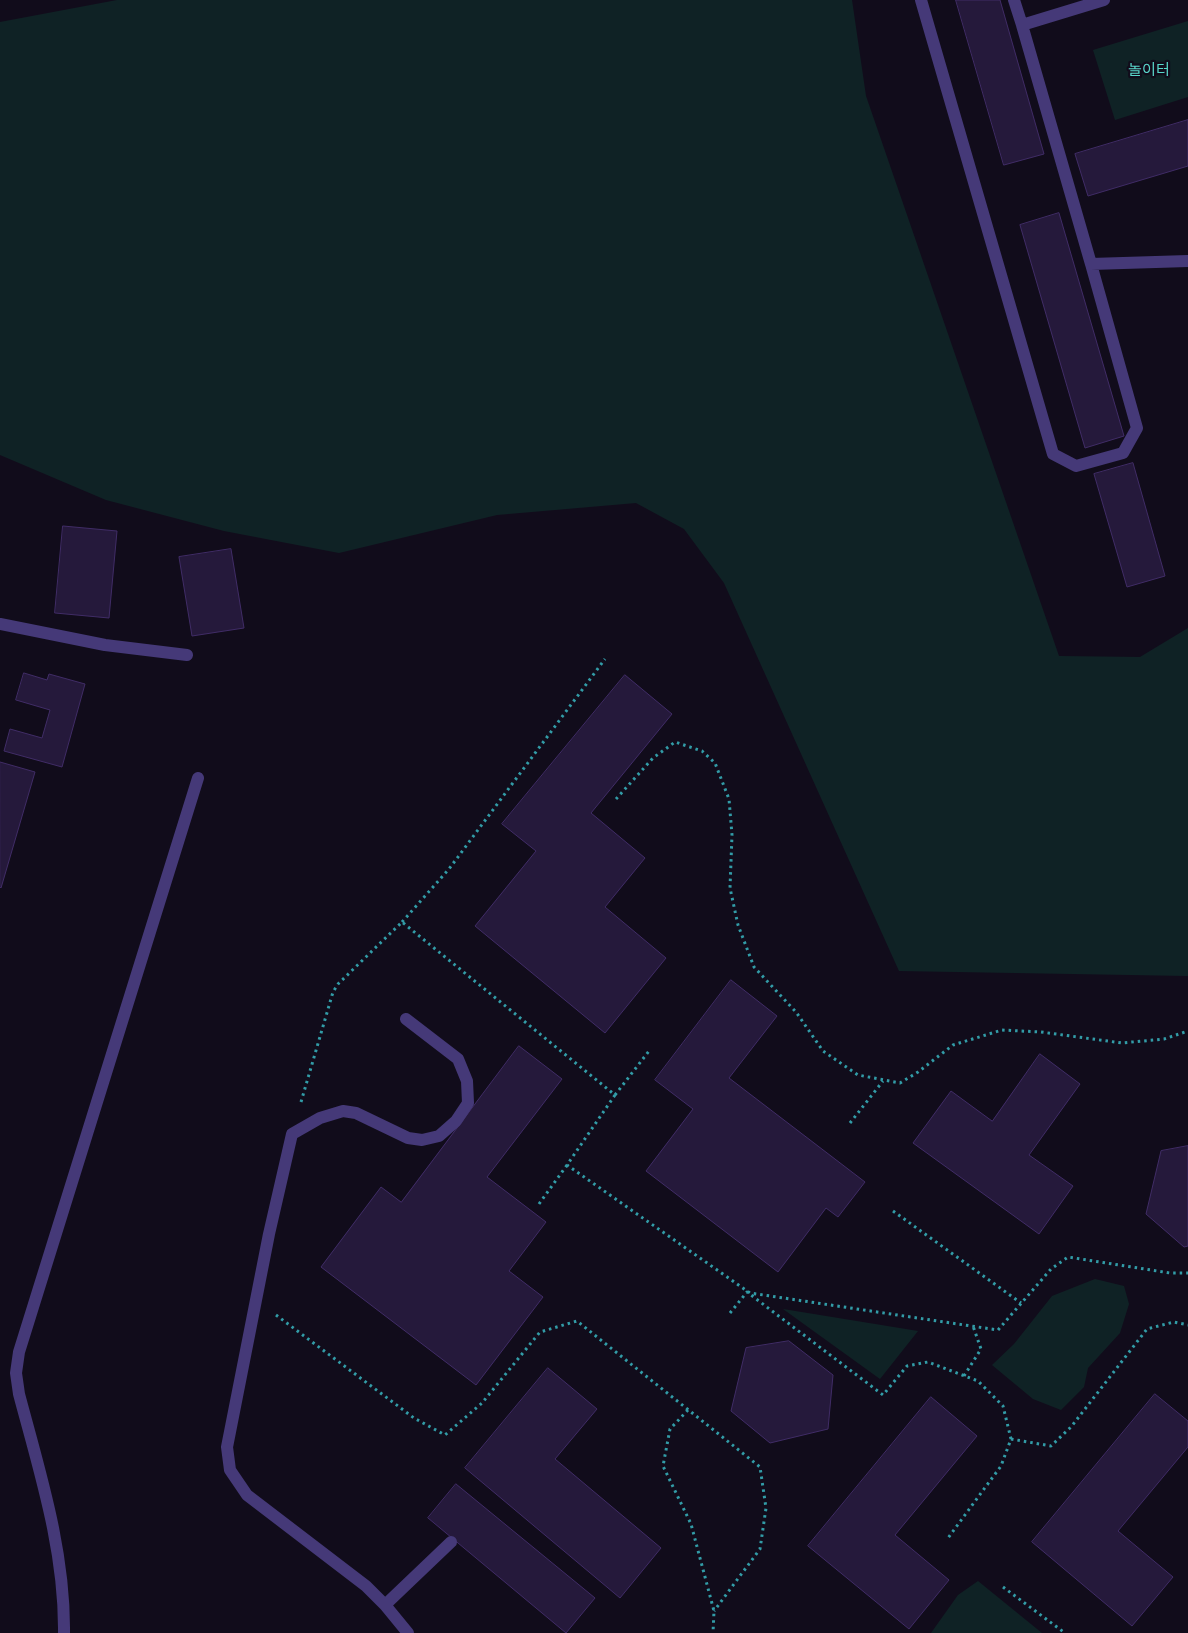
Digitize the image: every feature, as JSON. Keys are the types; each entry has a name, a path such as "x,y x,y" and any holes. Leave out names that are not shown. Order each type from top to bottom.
{"street":[{"path":"921,0 1053,454 1076,466 1123,453 1137,428 1014,0"},
{"path":"1022,25 1104,0"},
{"path":"1091,264 1188,262"},
{"path":"0,624 105,646 188,655"},
{"path":"64,1633 65,1604 55,1532 20,1394 16,1373 19,1352 198,778"},
{"path":"406,1019 458,1059 467,1081 468,1104 456,1121 439,1136 422,1140 408,1138 356,1113 343,1112 320,1118 292,1134 268,1234 256,1304 228,1436 230,1470 247,1495 261,1508 339,1564 385,1605 408,1633"},
{"path":"385,1605 451,1542"}],"path":[{"path":"292,1134 333,992 338,984 402,922 449,869 605,659"},
{"path":"616,799 653,758 675,742 702,751 715,763 729,799 732,842 730,888 738,925 754,967 796,1012 823,1051 858,1075 900,1083 953,1045 1002,1030 1041,1032 1122,1043 1164,1039 1188,1031"},
{"path":"402,922 615,1095"},
{"path":"539,1204 615,1095 649,1050"},
{"path":"850,1123 883,1081"},
{"path":"567,1165 748,1292 883,1395 907,1366 928,1362 978,1381 1003,1406 1011,1439 1002,1466 948,1538"},
{"path":"893,1211 1021,1303"},
{"path":"748,1292 998,1330 1051,1270 1068,1257 1170,1274 1188,1273"},
{"path":"730,1312 748,1292"},
{"path":"256,1304 264,1306 414,1418 445,1435 482,1403 540,1332 577,1321 760,1467 766,1508 760,1549 714,1611"},
{"path":"1011,1439 1051,1446 1071,1427 1147,1329 1174,1322 1188,1325"},
{"path":"964,1376 981,1349 972,1326"},
{"path":"688,1410 670,1429 663,1466 692,1524 714,1611 714,1633"},
{"path":"1002,1587 1066,1633"}],"green space":[{"path":"117,0 852,0 866,96 1059,656 1140,657 1188,628 1188,976 899,971 724,583 684,529 636,503 497,515 339,553 224,531 106,500 0,455 0,22"},
{"name":"놀이터","path":"1188,21 1188,97 1115,120 1093,50"},
{"path":"1095,1279 1124,1286 1129,1304 1120,1333 1088,1368 1084,1387 1061,1410 1033,1399 992,1365 1014,1344 1052,1296"},
{"path":"783,1309 918,1331 880,1379"},
{"path":"978,1581 1042,1633 931,1633 958,1595"}],"building":[{"path":"956,0 1000,0 1044,154 1004,165"},
{"path":"1188,120 1188,166 1088,196 1075,154"},
{"path":"1059,213 1124,436 1085,448 1020,225"},
{"path":"1133,463 1165,576 1127,587 1094,474"},
{"path":"63,526 117,531 109,618 55,613"},
{"path":"231,549 244,628 192,636 179,557"},
{"path":"24,673 47,680 49,674 85,684 62,767 4,751 10,729 42,738 50,710 16,700"},
{"path":"625,675 672,714 591,813 645,858 605,907 666,958 605,1033 475,926 536,851 502,824"},
{"path":"0,762 35,772 1,888 0,887"},
{"path":"731,980 777,1016 729,1078 865,1182 838,1217 826,1208 778,1272 646,1171 693,1109 655,1080"},
{"path":"519,1046 562,1079 487,1177 546,1222 509,1271 543,1297 476,1385 321,1267 381,1187 401,1202"},
{"path":"1040,1054 1080,1084 1029,1155 1073,1186 1039,1234 913,1143 951,1091 992,1121"},
{"path":"1188,1146 1188,1246 1184,1247 1146,1214 1161,1151"},
{"path":"789,1341 833,1375 828,1429 770,1443 731,1411 746,1348"},
{"path":"548,1368 597,1409 555,1459 661,1548 620,1598 465,1468"},
{"path":"1155,1394 1188,1421 1188,1447 1118,1531 1173,1577 1132,1626 1032,1542"},
{"path":"931,1397 977,1436 895,1535 949,1580 909,1629 808,1546"},
{"path":"456,1484 595,1598 566,1633 428,1518"}]}
